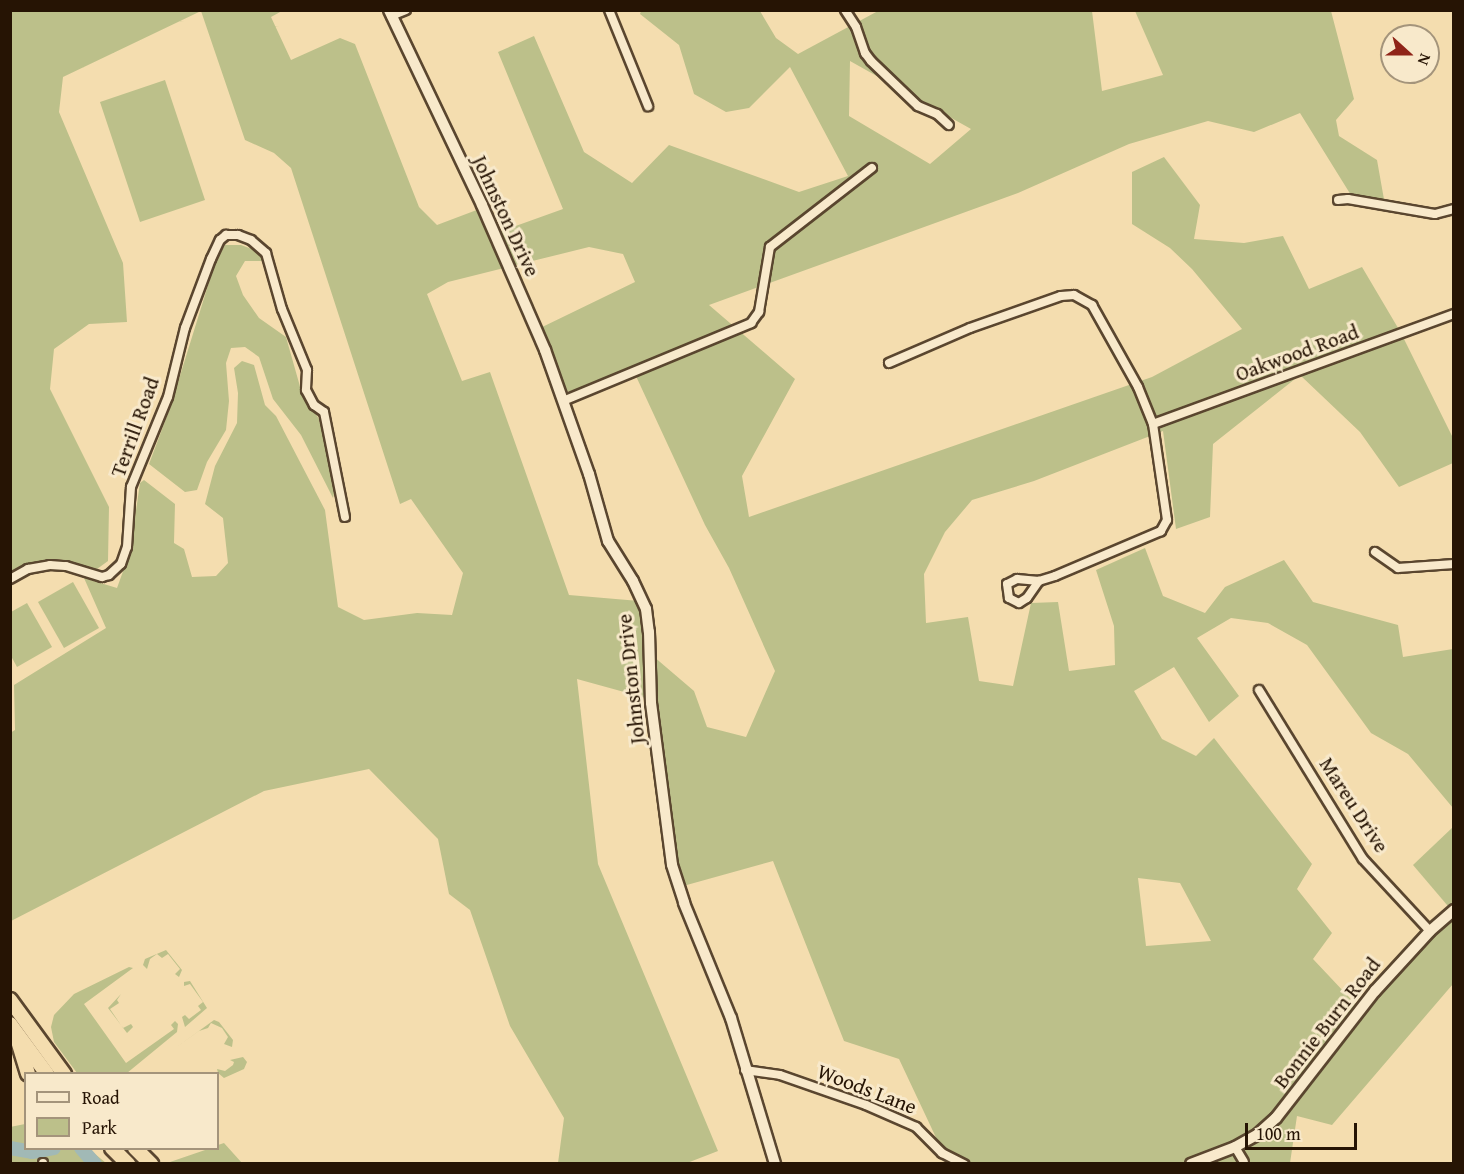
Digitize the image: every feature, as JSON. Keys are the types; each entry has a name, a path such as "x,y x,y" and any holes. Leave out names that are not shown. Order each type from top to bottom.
{"highway":[{"path":"10,1000 63,1072"},
{"path":"13,1027 27,1072"},
{"path":"13,1027 46,1072"},
{"path":"113,1150 128,1164"},
{"path":"136,1150 151,1164"}],"street":[{"path":"390,13 406,10"},
{"path":"609,10 648,105"},
{"path":"845,10 856,27 865,53 871,61 918,106 937,114 949,125"},
{"name":"Johnston Drive","path":"390,13 482,205 545,350 589,474 608,541 633,581 645,609 649,632 651,703 672,865 684,903 731,1018 774,1164"},
{"path":"562,401 751,323 759,312 770,247 872,168"},
{"path":"1338,200 1348,199 1435,214 1454,209"},
{"name":"Terrill Road","path":"10,579 36,566 50,565 66,566 102,577 109,575 121,564 127,546 131,487 168,397 185,328 211,259 224,237 238,236 251,240 266,253 282,309 308,370 306,390 314,405 324,412 344,515"},
{"path":"889,363 970,328 1061,296 1074,295 1083,298 1093,307 1138,387 1153,424 1167,512 1161,531 1039,581"},
{"name":"Oakwood Road","path":"1153,424 1454,314"},
{"path":"1375,552 1398,568 1454,564"},
{"name":"Mareu Drive","path":"1259,690 1363,859 1430,931"},
{"name":"Bonnie Burn Road","path":"1191,1164 1235,1147 1257,1134 1289,1103 1375,991 1430,931 1454,910"},
{"name":"Woods Lane","path":"745,1070 780,1075 866,1105 916,1127 942,1153 964,1164"},
{"path":"1235,1147 1244,1162"}],"green space":[{"path":"11,11 201,11 63,77 59,112 123,263 127,322 89,324 54,349 50,389 109,507 108,561 97,569 58,559 24,566 11,574"},
{"path":"201,11 282,11 271,17 291,60 340,38 355,44 419,207 437,225 482,208 493,234 563,209 498,52 534,36 584,152 632,183 669,145 799,192 848,176 790,67 749,108 726,112 694,94 679,45 640,14 641,11 760,11 776,38 798,54 878,11 1092,11 1102,91 1163,75 1135,11 1331,11 1354,99 1336,120 1339,136 1377,160 1385,205 1354,200 1300,113 1254,132 1208,121 1129,144 1018,193 709,305 795,379 742,476 749,517 1152,377 1242,329 1192,269 1170,248 1132,224 1132,172 1164,157 1200,205 1194,239 1244,243 1283,236 1309,289 1362,267 1401,333 1453,438 1453,463 1399,487 1360,432 1300,375 1213,444 1210,517 1176,529 1163,431 1034,481 972,500 945,532 924,574 926,623 968,617 979,681 1013,686 1031,603 1058,602 1069,671 1115,665 1114,626 1096,570 1145,548 1163,596 1205,613 1225,587 1284,560 1313,602 1398,625 1403,657 1453,649 1453,808 1408,754 1371,733 1307,645 1268,623 1231,618 1197,638 1239,696 1209,722 1174,667 1134,691 1162,739 1196,756 1214,738 1312,864 1297,889 1332,933 1313,959 1362,1011 1437,928 1453,914 1453,984 1332,1125 1297,1116 1290,1163 948,1163 899,1059 844,1041 773,861 676,888 646,698 577,679 598,864 718,1151 687,1163 558,1163 564,1118 510,1026 470,910 449,894 438,839 369,769 264,791 11,921 10,733 15,730 14,685 106,628 84,578 117,588 130,552 140,483 144,480 175,504 174,543 184,549 192,577 216,576 228,563 223,518 205,504 215,466 237,423 238,393 234,368 242,361 254,365 265,405 276,416 325,510 338,607 364,620 417,613 452,615 463,573 411,499 400,504 291,168 274,153 245,140","holes":["850,61 971,129 930,164 849,116","589,247 623,254 635,282 534,331 559,394 635,374 705,525 729,568 775,671 746,737 707,727 694,691 646,650 639,601 569,595 490,372 462,381 427,294 448,282","1138,878 1180,883 1211,941 1146,946"]},
{"path":"165,80 205,200 140,222 100,102"},
{"path":"225,245 241,245 260,252 262,261 245,261 236,276 243,295 259,318 286,337 301,390 319,419 335,489 333,498 301,435 273,399 259,357 245,347 231,348 226,363 229,401 226,430 207,462 197,490 185,492 149,464 170,408 214,266"},
{"path":"73,582 99,628 64,648 38,602"},
{"path":"27,603 52,647 17,667 11,656 11,612"},
{"path":"1453,827 1453,912 1413,865"},
{"path":"166,950 182,970 179,977 175,974 180,969 168,954 162,958 157,954 150,959 147,969 143,965 145,959"},
{"path":"129,967 133,968 84,1004 126,1063 174,1029 171,1025 175,1021 178,1024 177,1032 128,1072 76,1072 54,1042 51,1027 54,1015 74,994"},
{"path":"190,981 207,1008 185,1027 182,1017 185,1015 189,1019 201,1010 198,1006 203,1002 190,984 184,986 184,982"},
{"path":"121,994 117,1000 119,1003 110,1009 121,1025 108,1008"},
{"path":"214,1020 219,1022 233,1040 232,1047 224,1044 228,1037 222,1028 211,1023 208,1028 199,1031 170,1052"},
{"path":"131,1024 133,1027 127,1033 123,1028"},
{"path":"243,1057 247,1062 244,1069 224,1078 217,1069 225,1071 233,1065 234,1062 230,1060"},
{"path":"24,1124 24,1150 90,1150 106,1163 11,1163 10,1127"},
{"path":"224,1143 242,1163 170,1162 205,1150 219,1150 219,1145"}],"waterway":[{"path":"10,1148 32,1152 43,1150"},
{"path":"83,1150 95,1164"}]}
